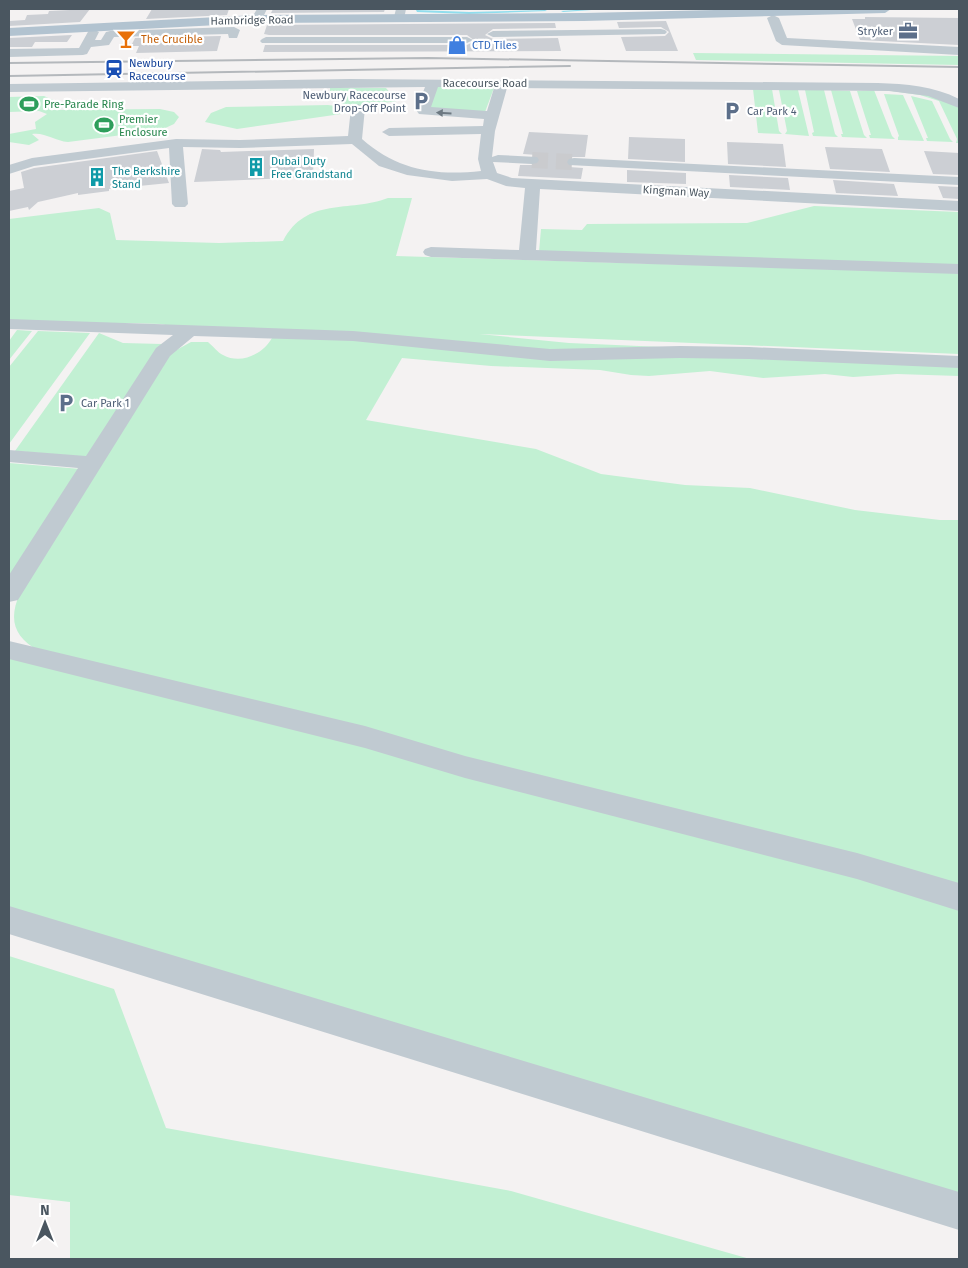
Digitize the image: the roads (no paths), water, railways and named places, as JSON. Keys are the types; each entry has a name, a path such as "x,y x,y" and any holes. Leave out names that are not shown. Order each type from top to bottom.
{"main road":[{"name":"Hambridge Road","path":"9,32 259,14 346,18 401,13 558,13 584,17 642,12 771,15 885,9"}],"street":[{"path":"771,15 787,18"},
{"path":"771,15 782,41 959,51"},
{"path":"584,17 588,32"},
{"path":"342,41 346,18"},
{"path":"85,47 95,27"},
{"path":"9,53 85,47 105,43 110,34 234,30 233,36"},
{"path":"493,34 661,32"},
{"path":"266,41 467,40"},
{"path":"85,47 118,50"},
{"path":"433,83 422,110 492,115"},
{"name":"Racecourse Road","path":"9,88 433,83 878,87 909,89 945,97 959,104"},
{"path":"491,163 486,139 502,83"},
{"path":"945,97 959,92"},
{"path":"355,140 358,108"},
{"path":"389,132 488,130"},
{"path":"9,170 32,162 176,143 240,144 355,140 384,163 403,170 445,176 491,163 532,160"},
{"path":"176,143 180,204"},
{"path":"574,162 959,181"},
{"name":"Kingman Way","path":"491,163 511,182 959,206"},
{"path":"527,255 534,184"},
{"path":"430,252 959,269"},
{"path":"9,324 353,336 550,355 680,352 749,353 959,362"},
{"path":"9,594 163,352 189,331"},
{"path":"9,456 92,463"},
{"path":"9,630 20,647 20,653 364,737 465,767 857,866 959,897"},
{"path":"9,920 959,1210"}],"waterway":[{"path":"563,11 604,9"},
{"path":"417,11 469,13 545,11"}],"tunnel":[{"path":"532,160 574,162"}],"railway":[{"path":"9,63 428,58 959,67"},
{"path":"9,76 570,66"}],"place":[{"name":"Stryker","path":"908,31"},
{"name":"The Crucible","path":"126,39"},
{"name":"CTD Tiles","path":"457,45"},
{"name":"Newbury Racecourse","path":"114,69"},
{"name":"Newbury Racecourse Drop-Off Point","path":"421,101"},
{"name":"Pre-Parade Ring","path":"29,104"},
{"name":"Car Park 4","path":"732,111"},
{"name":"Premier Enclosure","path":"104,125"},
{"name":"Dubai Duty Free Grandstand","path":"256,167"},
{"name":"The Berkshire Stand","path":"97,177"},
{"name":"Car Park 1","path":"66,403"}]}
